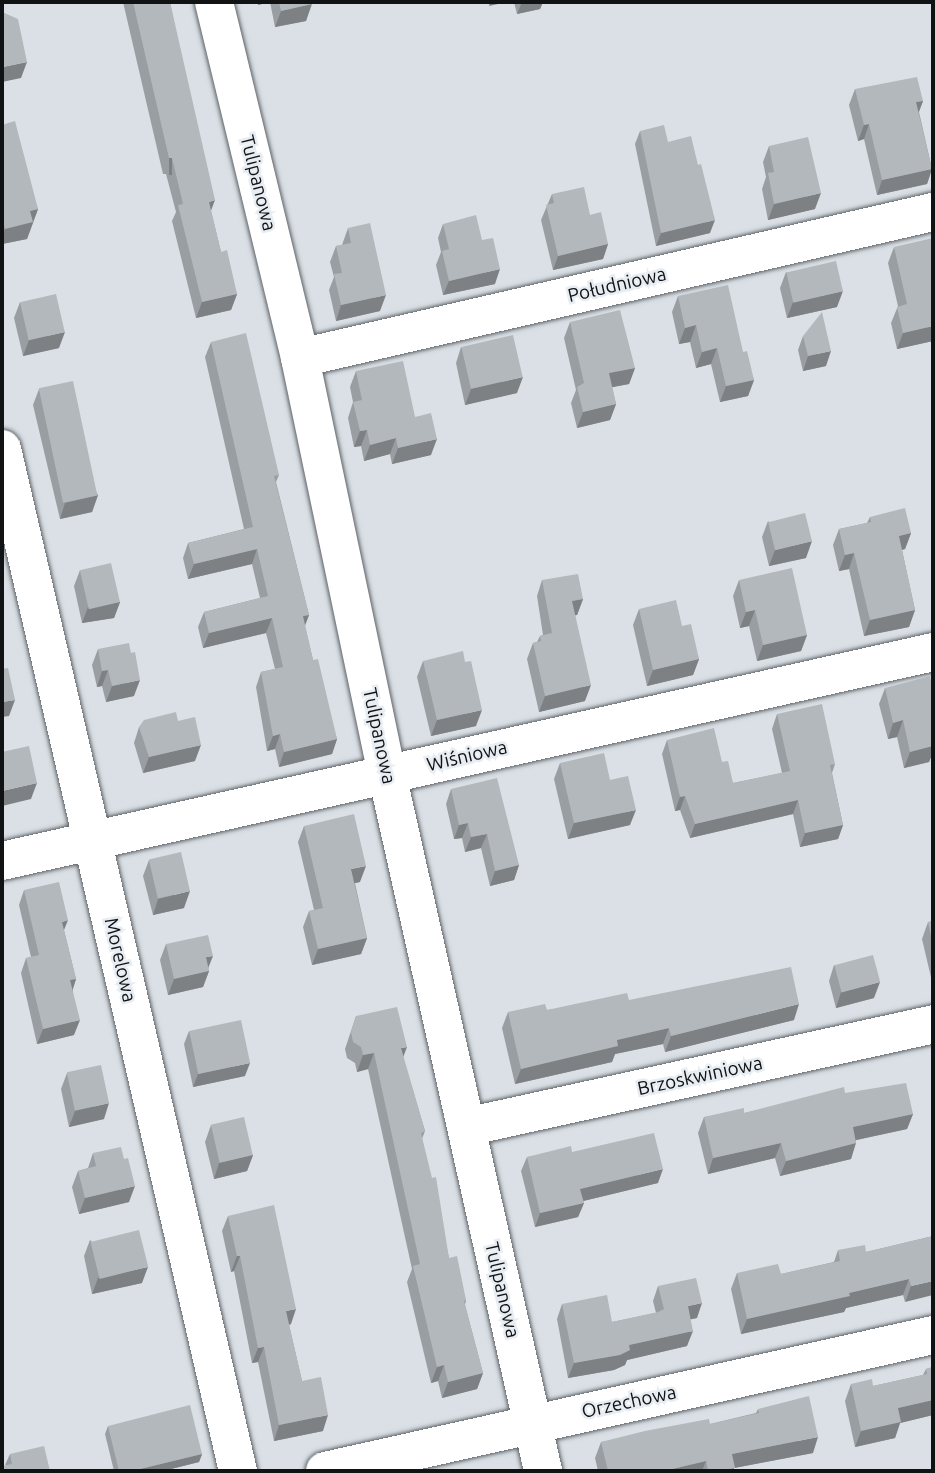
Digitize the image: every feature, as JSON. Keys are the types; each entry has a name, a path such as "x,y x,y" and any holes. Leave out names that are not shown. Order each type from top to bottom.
{"street":[{"name":"Tulipanowa","path":"214,2 300,358 387,774 543,1471"},
{"name":"Południowa","path":"300,358 933,212"},
{"name":"Morelowa","path":"2,449 238,1471"},
{"name":"Wiśniowa","path":"2,861 933,652"},
{"name":"Brzoskwiniowa","path":"466,1127 933,1024"},
{"name":"Orzechowa","path":"325,1471 933,1335"}],"building":[{"path":"133,2 170,2 215,200 209,202 221,252 227,250 237,294 202,302 178,205 183,204 172,158 169,158"},
{"path":"279,2 311,2 312,4 281,11"},
{"path":"2,12 18,19 27,62 3,67"},
{"path":"917,77 923,101 916,102 932,169 882,180 869,124 864,125 855,89"},
{"path":"15,121 38,209 30,211 33,222 5,229 2,217 2,125"},
{"path":"664,125 668,142 691,136 715,220 661,233 640,131"},
{"path":"808,137 821,193 774,204 768,173 774,172 769,146"},
{"path":"584,187 590,215 601,212 608,244 558,256 546,205 554,203 552,194"},
{"path":"476,215 482,240 493,238 500,269 449,281 442,251 449,249 443,224"},
{"path":"370,223 386,295 341,305 334,274 342,273 336,246 351,243 348,228"},
{"path":"933,238 933,326 903,333 897,307 907,304 894,247"},
{"path":"836,261 843,291 793,303 786,272"},
{"path":"728,285 743,352 747,351 754,380 726,386 717,348 702,352 696,325 685,328 678,296"},
{"path":"56,294 65,332 29,340 20,302"},
{"path":"620,310 635,368 609,373 616,404 583,412 577,387 584,383 570,322"},
{"path":"822,312 831,351 808,356 803,336"},
{"path":"246,333 279,475 274,476 309,615 303,616 313,660 318,659 337,739 284,752 280,734 273,736 261,672 283,667 272,618 209,633 204,612 268,596 257,549 194,564 188,543 253,527 211,342"},
{"path":"513,335 523,377 471,389 461,347"},
{"path":"403,361 415,417 431,413 437,439 398,448 396,438 370,445 367,430 360,431 353,402 362,400 356,371"},
{"path":"73,381 97,495 63,503 39,388"},
{"path":"905,508 911,533 899,536 915,610 870,620 854,553 845,555 839,529 871,522 870,517"},
{"path":"805,513 812,541 775,550 768,522"},
{"path":"111,563 120,602 89,609 80,570"},
{"path":"792,568 807,635 763,645 755,610 746,612 739,580"},
{"path":"578,574 583,599 572,601 591,685 545,696 533,643 541,641 540,636 552,633 542,580"},
{"path":"676,600 682,626 691,624 699,659 653,670 639,609"},
{"path":"129,643 131,653 135,652 140,680 112,686 108,670 102,671 98,649"},
{"path":"463,651 465,662 471,661 482,710 437,720 423,661"},
{"path":"8,668 15,700 2,702 2,669"},
{"path":"930,676 933,689 933,746 910,752 903,720 893,723 885,688"},
{"path":"822,704 835,764 830,765 843,825 805,833 798,800 695,824 685,796 680,797 667,740 714,728 722,762 728,761 733,783 790,771 777,714"},
{"path":"176,712 178,721 195,717 201,745 149,757 139,727 144,720"},
{"path":"29,746 37,783 2,791 2,752"},
{"path":"604,753 610,780 628,776 636,810 574,823 560,763"},
{"path":"497,778 519,865 495,871 487,834 471,837 468,823 459,825 451,789"},
{"path":"354,814 366,866 351,869 367,938 318,949 309,911 323,908 304,826"},
{"path":"181,852 190,891 158,898 149,859"},
{"path":"59,882 68,920 62,922 76,979 70,980 80,1020 43,1029 26,958 39,955 24,890"},
{"path":"933,921 933,945 928,922"},
{"path":"208,935 213,956 206,957 209,971 174,979 166,944"},
{"path":"873,955 880,982 842,992 834,965"},
{"path":"791,967 799,1004 671,1036 669,1028 617,1040 618,1046 521,1069 508,1012 545,1004 547,1010 627,993 629,1000"},
{"path":"397,1007 407,1047 401,1048 425,1131 421,1133 432,1178 436,1177 449,1258 457,1256 466,1300 464,1301 483,1373 448,1382 444,1365 437,1367 413,1266 420,1264 374,1053 363,1055 361,1047 353,1042 351,1032 356,1016"},
{"path":"241,1020 250,1063 198,1074 189,1031"},
{"path":"101,1065 109,1103 75,1110 67,1072"},
{"path":"906,1083 913,1114 853,1127 856,1143 786,1161 781,1143 713,1158 704,1117 744,1108 744,1113 844,1087 845,1093"},
{"path":"244,1117 253,1155 220,1163 211,1125"},
{"path":"654,1133 663,1169 580,1189 584,1203 540,1213 527,1157 571,1146 572,1152"},
{"path":"121,1147 124,1159 128,1158 135,1186 85,1198 78,1171 96,1166 93,1153"},
{"path":"274,1205 296,1309 286,1311 302,1381 321,1377 328,1415 279,1425 264,1347 258,1348 240,1256 237,1256 228,1216"},
{"path":"139,1230 148,1267 100,1279 90,1242"},
{"path":"933,1236 933,1281 911,1286 909,1279 849,1293 850,1296 747,1319 737,1273 778,1264 781,1274 840,1261 838,1250 865,1245 866,1252"},
{"path":"696,1278 702,1303 688,1306 693,1331 629,1345 630,1350 620,1355 574,1363 562,1304 607,1295 612,1322 664,1309 658,1286"},
{"path":"933,1367 933,1400 898,1408 901,1422 861,1431 851,1384 872,1379 873,1386 927,1374 926,1369"},
{"path":"809,1396 818,1437 732,1454 735,1468 708,1471 706,1461 664,1471 608,1471 601,1442 709,1419 710,1424 759,1413 758,1409"},
{"path":"190,1405 202,1454 132,1471 119,1471 108,1426"},
{"path":"44,1446 50,1471 2,1471 2,1466 12,1464 10,1454"}]}
